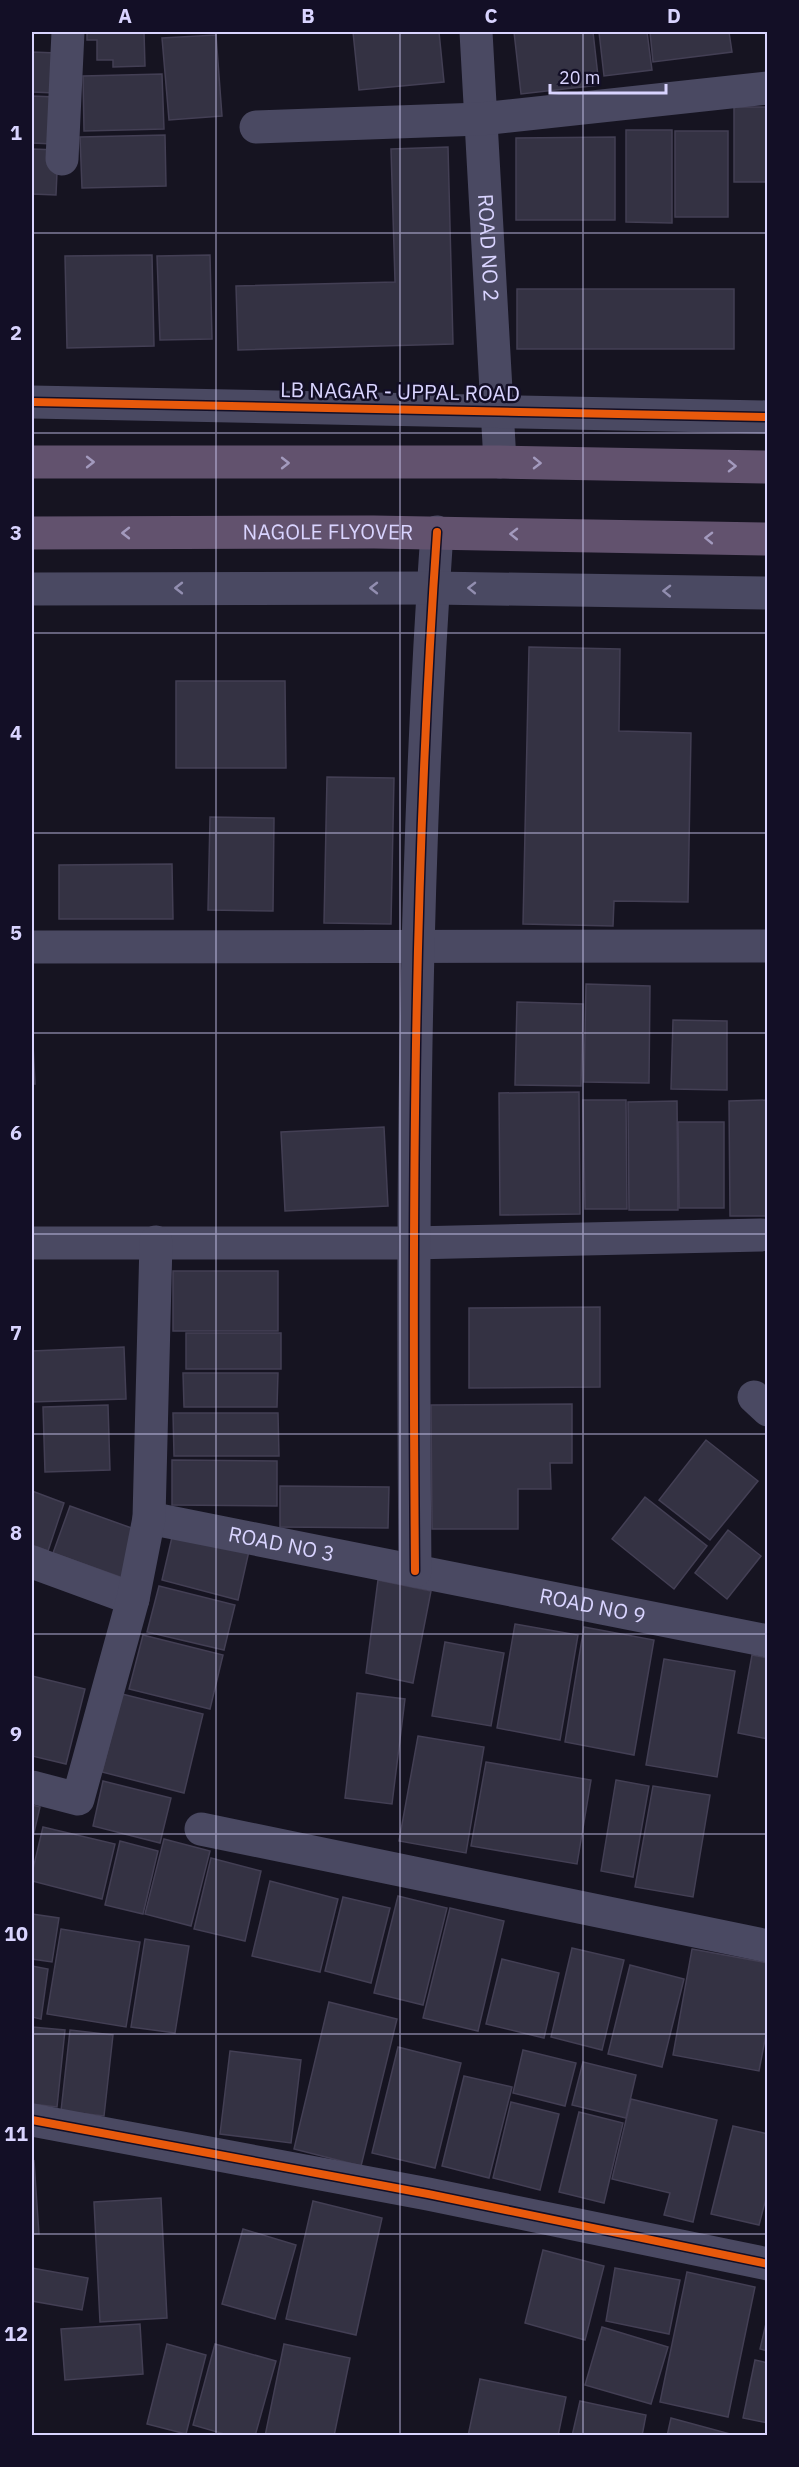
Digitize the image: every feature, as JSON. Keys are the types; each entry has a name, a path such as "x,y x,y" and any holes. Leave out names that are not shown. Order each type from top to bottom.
{"highway":[{"path":"32,462 500,462 768,467"},
{"name":"NAGOLE FLYOVER","path":"32,533 437,532 768,539"}],"street":[{"path":"62,159 68,32"},
{"name":"ROAD NO 2","path":"476,32 500,462"},
{"path":"256,127 481,119 768,88"},
{"name":"LB NAGAR - UPPAL ROAD","path":"32,402 768,417"},
{"path":"415,1571 412,1243 418,947 437,532"},
{"path":"32,589 433,588 768,593"},
{"path":"32,947 768,946"},
{"path":"32,1243 412,1243 761,1235"},
{"path":"32,1786 78,1799 133,1599 149,1518 156,1242"},
{"name":"ROAD NO 3","path":"149,1518 415,1571"},
{"path":"32,1563 133,1599"},
{"name":"ROAD NO 9","path":"415,1571 768,1641"},
{"path":"201,1828 768,1946"},
{"path":"32,2120 429,2194 768,2264"}],"building":[{"path":"87,32 144,32 145,66 113,67 113,60 97,60 97,40 87,40"},
{"path":"353,32 439,32 444,82 359,90"},
{"path":"514,32 593,32 599,85 521,94"},
{"path":"599,32 647,32 652,70 604,76"},
{"path":"650,32 729,32 732,52 653,62"},
{"path":"216,35 222,116 169,120 162,38"},
{"path":"32,52 56,53 55,93 32,92"},
{"path":"162,74 164,129 84,131 83,76"},
{"path":"32,96 56,97 54,144 32,143"},
{"path":"734,107 768,107 768,182 734,182"},
{"path":"626,130 672,130 672,223 626,222"},
{"path":"675,131 728,131 728,217 675,217"},
{"path":"165,135 166,186 82,188 80,137"},
{"path":"615,137 615,220 516,220 516,138"},
{"path":"448,147 453,344 238,350 236,286 395,282 391,149"},
{"path":"32,149 58,150 56,195 32,194"},
{"path":"152,255 154,346 67,348 65,256"},
{"path":"210,255 212,339 160,340 157,256"},
{"path":"517,289 734,289 734,349 517,349"},
{"path":"529,647 620,649 619,731 691,733 688,902 614,901 613,926 523,924"},
{"path":"176,681 285,681 286,768 176,768"},
{"path":"327,777 394,778 391,924 324,923"},
{"path":"210,817 274,818 273,911 208,910"},
{"path":"172,864 173,919 59,919 59,865"},
{"path":"586,984 650,986 649,1083 584,1082"},
{"path":"517,1002 583,1004 581,1086 515,1085"},
{"path":"673,1020 727,1021 727,1090 671,1089"},
{"path":"32,1025 35,1084 32,1084"},
{"path":"579,1092 580,1214 500,1215 499,1093"},
{"path":"583,1100 626,1100 627,1209 585,1209"},
{"path":"768,1100 768,1216 730,1216 729,1101"},
{"path":"677,1101 678,1210 629,1210 628,1102"},
{"path":"678,1122 724,1122 724,1208 679,1208"},
{"path":"384,1127 388,1206 285,1211 281,1132"},
{"path":"173,1271 278,1271 278,1331 173,1331"},
{"path":"600,1307 600,1387 469,1388 469,1308"},
{"path":"186,1333 281,1333 281,1369 186,1369"},
{"path":"124,1347 126,1399 32,1402 32,1351"},
{"path":"183,1373 278,1373 277,1407 184,1407"},
{"path":"572,1404 572,1463 550,1463 551,1489 518,1489 518,1529 432,1529 431,1405"},
{"path":"108,1405 110,1470 45,1472 43,1407"},
{"path":"173,1413 278,1413 279,1456 174,1456"},
{"path":"706,1440 758,1481 710,1540 659,1500"},
{"path":"172,1460 277,1461 277,1506 172,1505"},
{"path":"280,1486 389,1487 388,1528 280,1527"},
{"path":"32,1491 64,1503 48,1551 32,1545"},
{"path":"645,1497 707,1546 674,1589 612,1539"},
{"path":"70,1506 140,1531 123,1578 53,1553"},
{"path":"728,1530 761,1556 727,1599 695,1573"},
{"path":"173,1533 249,1551 238,1600 162,1580"},
{"path":"378,1580 431,1591 413,1683 366,1673"},
{"path":"159,1586 235,1605 224,1650 147,1632"},
{"path":"515,1624 578,1635 560,1740 497,1728"},
{"path":"584,1627 654,1640 634,1755 565,1742"},
{"path":"143,1635 223,1655 210,1709 129,1689"},
{"path":"445,1642 504,1653 491,1726 432,1716"},
{"path":"752,1655 768,1658 768,1739 738,1733"},
{"path":"664,1659 735,1671 717,1777 646,1765"},
{"path":"32,1676 85,1689 66,1764 32,1756"},
{"path":"357,1693 405,1699 392,1804 345,1798"},
{"path":"122,1694 203,1714 184,1793 102,1772"},
{"path":"418,1736 484,1747 466,1853 399,1841"},
{"path":"486,1762 591,1780 577,1864 471,1846"},
{"path":"616,1780 649,1786 633,1877 601,1871"},
{"path":"103,1781 171,1798 160,1843 93,1826"},
{"path":"653,1786 710,1795 693,1897 635,1887"},
{"path":"32,1805 40,1807 32,1841"},
{"path":"43,1827 115,1844 102,1899 32,1881"},
{"path":"164,1839 210,1851 191,1926 145,1914"},
{"path":"120,1841 158,1851 143,1914 105,1905"},
{"path":"211,1858 261,1871 245,1941 194,1929"},
{"path":"270,1881 338,1899 320,1972 252,1956"},
{"path":"398,1896 447,1908 423,2005 374,1993"},
{"path":"343,1897 390,1908 371,1983 325,1971"},
{"path":"450,1908 504,1921 478,2031 423,2018"},
{"path":"32,1914 59,1918 52,1962 32,1959"},
{"path":"61,1929 140,1942 126,2027 47,2014"},
{"path":"145,1939 189,1946 175,2033 131,2027"},
{"path":"572,1948 624,1960 602,2050 551,2037"},
{"path":"692,1949 768,1963 768,2024 759,2071 673,2055"},
{"path":"502,1959 559,1973 544,2038 486,2024"},
{"path":"630,1965 684,1979 662,2067 608,2054"},
{"path":"32,1966 48,1969 41,2019 32,2017"},
{"path":"329,2002 397,2019 361,2166 294,2149"},
{"path":"32,2027 65,2030 57,2107 32,2104"},
{"path":"70,2030 113,2035 104,2116 61,2111"},
{"path":"398,2047 461,2063 435,2168 372,2153"},
{"path":"523,2050 576,2063 565,2106 513,2093"},
{"path":"230,2051 301,2060 291,2143 220,2134"},
{"path":"583,2062 636,2075 626,2118 572,2105"},
{"path":"464,2076 512,2087 489,2178 442,2166"},
{"path":"631,2099 717,2120 693,2222 664,2215 670,2193 612,2179"},
{"path":"511,2102 559,2114 540,2190 493,2178"},
{"path":"579,2112 623,2123 604,2203 559,2192"},
{"path":"733,2126 768,2134 768,2191 759,2225 711,2214"},
{"path":"34,2161 39,2234 32,2234 32,2162"},
{"path":"161,2198 167,2318 100,2322 94,2202"},
{"path":"313,2201 382,2218 356,2335 286,2319"},
{"path":"243,2229 296,2245 275,2319 222,2304"},
{"path":"543,2250 604,2266 585,2340 525,2323"},
{"path":"32,2268 88,2278 82,2310 32,2301"},
{"path":"615,2268 680,2280 669,2334 606,2321"},
{"path":"687,2272 755,2287 728,2417 660,2402"},
{"path":"768,2315 768,2351 760,2349"},
{"path":"140,2324 143,2374 65,2380 61,2329"},
{"path":"602,2327 668,2347 651,2404 585,2385"},
{"path":"167,2344 206,2355 186,2434 147,2424"},
{"path":"215,2344 276,2361 255,2436 231,2436 193,2425"},
{"path":"284,2344 350,2358 334,2436 265,2436"},
{"path":"755,2360 768,2363 768,2423 743,2418"},
{"path":"480,2379 566,2397 558,2436 468,2436"},
{"path":"580,2401 646,2415 642,2436 572,2436"},
{"path":"671,2418 734,2435 734,2436 667,2436"}],"cycle path":[{"path":"32,402 768,417"},
{"path":"415,1571 416,1052 423,792 437,532"},
{"path":"32,2120 428,2194 768,2264"}]}
